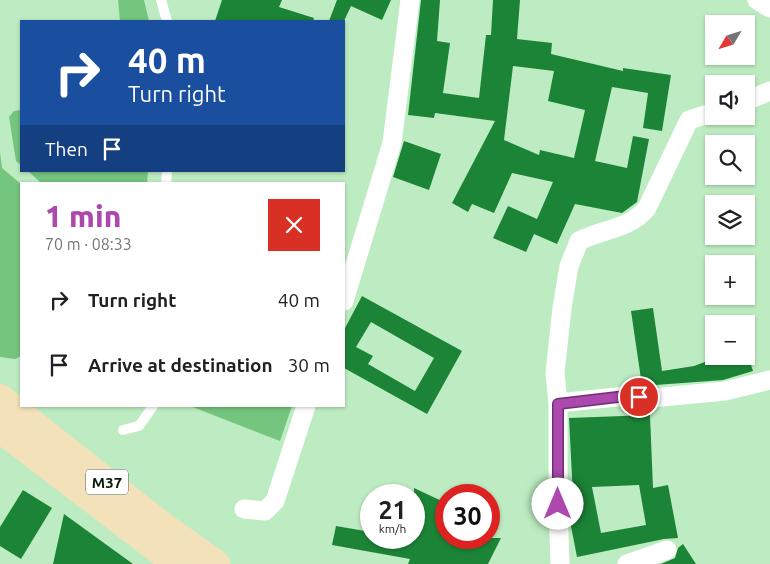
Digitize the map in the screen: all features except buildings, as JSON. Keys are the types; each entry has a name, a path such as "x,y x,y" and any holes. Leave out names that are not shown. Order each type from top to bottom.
{"main road":[{"name":"M37","path":"0,398 164,527 216,564"},
{"name":"M37","path":"0,429 177,564"}],"street":[{"path":"345,298 392,143 410,0"},
{"path":"757,0 770,8"},
{"path":"755,97 770,90"},
{"path":"560,564 558,404 555,373 569,266 579,241 594,233 631,224 640,217 647,208 689,120 705,115"},
{"path":"558,404 626,396 652,398 725,392 770,380"},
{"path":"244,510 265,511 275,501 306,407"},
{"path":"627,564 667,550"}],"lane":[{"path":"161,0 167,20"},
{"path":"123,430 139,426 152,407"}],"green space":[{"path":"118,0 144,0 149,20 120,20"},
{"path":"20,110 20,164 16,161 9,117 14,111"},
{"path":"0,152 2,168 20,183 20,356 15,359 0,357"},
{"path":"29,172 148,172 147,182 40,182"},
{"path":"193,407 292,407 280,441"}],"route":[{"path":"558,504 558,404 626,396 639,397"}]}
